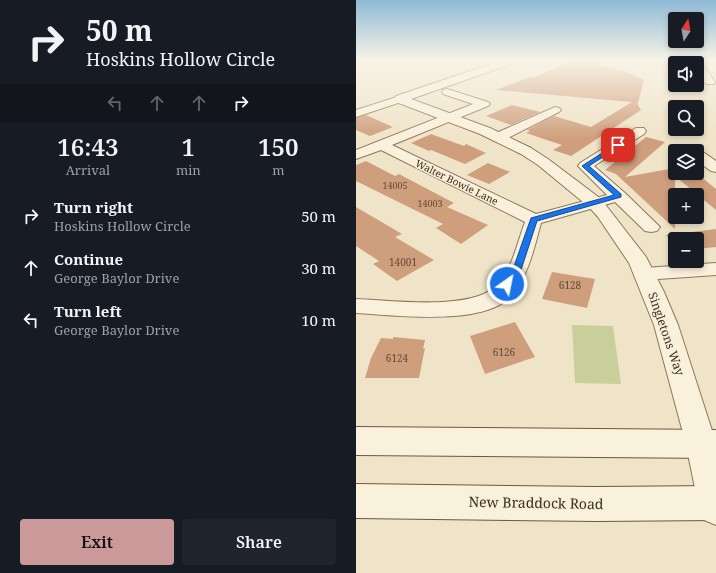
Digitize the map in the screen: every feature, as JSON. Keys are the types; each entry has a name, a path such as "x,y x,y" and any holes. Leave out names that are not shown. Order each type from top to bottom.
{"street":[{"path":"356,114 436,87"},
{"path":"356,155 484,104 447,92"},
{"name":"Singletons Way","path":"400,99 499,137 543,162 595,203 628,246 653,292 708,444 716,505"},
{"path":"499,137 555,110"},
{"path":"640,131 585,166 651,227"},
{"name":"Walter Bowie Lane","path":"381,145 534,220"},
{"path":"704,159 716,168"},
{"path":"361,302 422,308 453,308 478,305 498,296 516,273 534,220 619,196"},
{"path":"644,274 716,269"},
{"path":"356,441 708,444"},
{"name":"New Braddock Road","path":"356,501 716,505"}],"green space":[{"path":"572,325 613,326 621,384 575,383"}],"building":[{"path":"505,87 642,87 637,103 641,110 571,156 553,150 562,145 526,133 530,131 527,130 554,116 591,127 632,102 496,90"},
{"path":"512,105 540,112 511,125 486,116"},
{"path":"366,115 393,127 370,136 356,130 356,118"},
{"path":"431,134 464,146 466,144 486,153 465,164 411,143"},
{"path":"646,137 665,142 625,177 668,169 668,180 675,180 675,188 668,188 668,222 616,174 605,170"},
{"path":"366,161 395,176 399,174 454,203 447,207 488,225 461,244 436,228 443,224 356,181 356,165"},
{"path":"488,163 510,172 489,184 467,175"},
{"path":"704,179 716,189 716,210 704,200 704,188 689,188 680,180"},
{"path":"356,207 402,234 395,237 434,260 397,281 373,264 379,261 356,246"},
{"path":"670,224 675,224 675,229"},
{"path":"716,229 716,247 704,248 704,232 691,232"},
{"path":"552,272 595,279 587,308 542,299"},
{"path":"515,322 535,357 485,374 470,336"},
{"path":"393,337 425,340 423,349 425,348 419,378 365,378 371,358 381,338 393,339"}],"route":[{"path":"507,284 516,273 534,220 619,196 585,166 618,145"}]}
